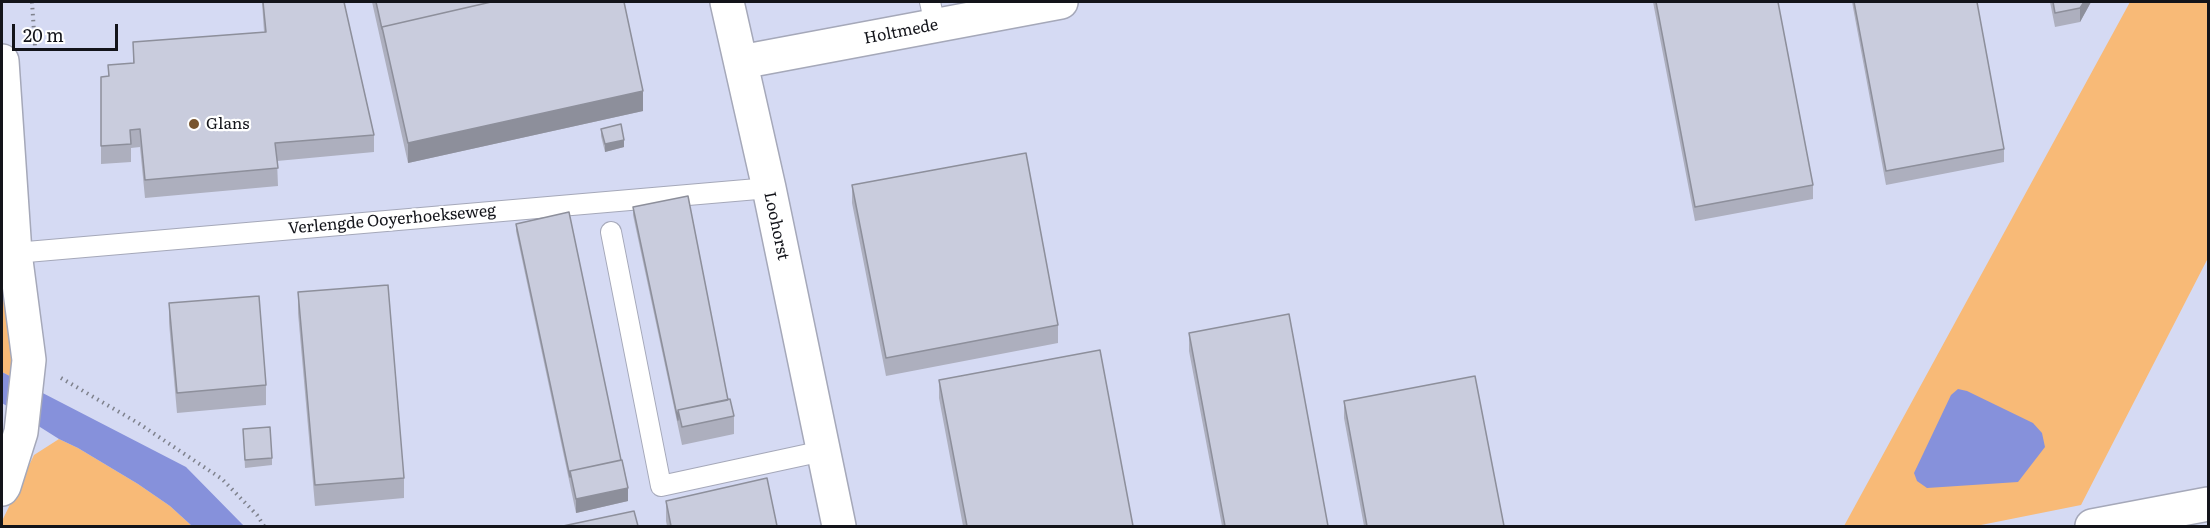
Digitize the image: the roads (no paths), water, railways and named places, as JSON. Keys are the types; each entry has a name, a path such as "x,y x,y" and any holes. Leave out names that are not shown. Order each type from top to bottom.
{"street":[{"name":"Loohorst","path":"727,2 769,188 839,526"},
{"name":"Holtmede","path":"741,62 932,14 1061,2"},
{"path":"2,61 15,253 29,360 21,432 2,489"},
{"path":"2092,526 2208,504"}],"lane":[{"name":"Verlengde Ooyerhoekseweg","path":"15,253 769,188"},
{"path":"611,232 661,486 823,451"}],"water":[{"path":"2,372 186,467 244,526 192,526 170,506 138,484 2,403"},
{"path":"1958,389 1967,391 2033,423 2042,433 2045,447 2018,482 1927,488 1917,481 1914,473 1951,395"}],"place":[{"name":"Glans","path":"194,124"}]}
